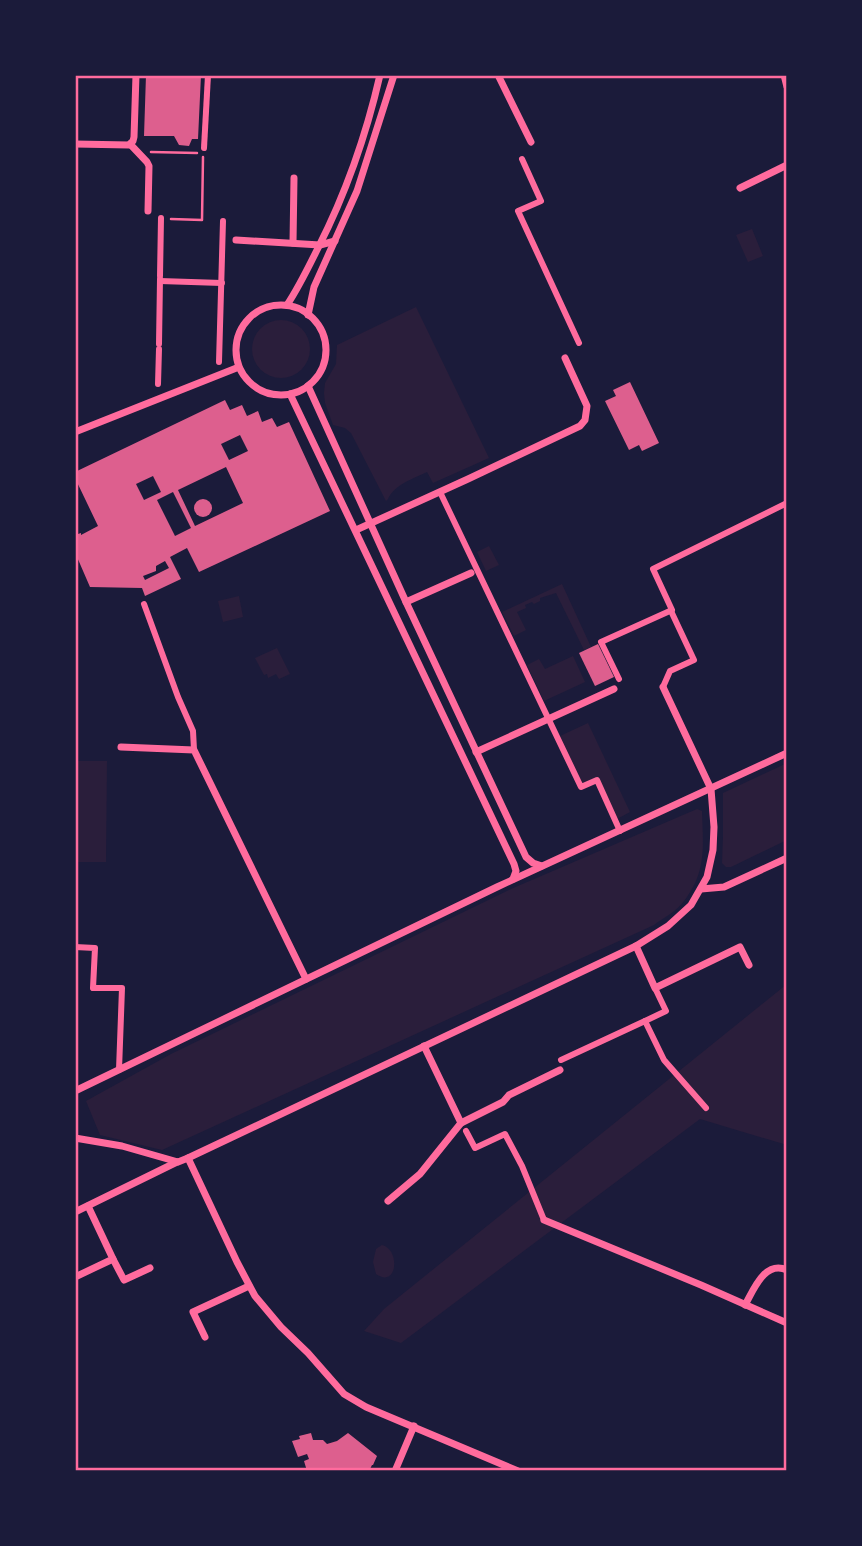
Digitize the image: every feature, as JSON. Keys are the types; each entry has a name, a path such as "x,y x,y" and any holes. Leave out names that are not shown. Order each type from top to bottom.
{"street":[{"path":"136,75 132,141 149,166 148,211"},
{"path":"202,151 208,75"},
{"path":"287,306 346,189 369,122 380,75"},
{"path":"308,315 314,287 357,191 394,75"},
{"path":"498,75 531,142"},
{"path":"784,75 787,87"},
{"path":"75,144 132,141"},
{"path":"522,159 541,201 518,211 579,343"},
{"path":"740,188 787,165"},
{"path":"293,243 294,178"},
{"path":"158,384 161,218"},
{"path":"219,362 223,221"},
{"path":"236,240 320,245 335,241"},
{"path":"160,279 222,282"},
{"path":"287,306 308,315 320,330 325,344 323,364 318,376 308,386 290,394 265,393 251,384 239,367 236,355 237,338 246,322 261,310 287,306"},
{"path":"355,530 580,426 585,421 587,406 565,358"},
{"path":"75,432 239,367"},
{"path":"308,386 406,603 527,857 542,866"},
{"path":"290,394 514,864 516,871 513,879"},
{"path":"440,492 474,571 581,787 597,780 621,831"},
{"path":"75,1212 636,946 682,915 701,889 711,864 714,827 711,789 663,687 670,671 694,660 653,569 787,503"},
{"path":"406,603 474,571"},
{"path":"144,604 193,731 194,750 306,979"},
{"path":"619,679 601,642 671,611"},
{"path":"476,752 614,689"},
{"path":"121,747 194,750"},
{"path":"75,1091 513,879 787,754"},
{"path":"701,889 724,887 787,858"},
{"path":"561,1060 666,1011 636,946"},
{"path":"75,947 95,948 93,988 122,989 119,1070"},
{"path":"655,988 740,947 749,965"},
{"path":"645,1021 664,1060 706,1108"},
{"path":"424,1046 461,1123"},
{"path":"388,1200 420,1174 461,1123 560,1070"},
{"path":"466,1131 475,1148 505,1134 522,1166 544,1220 787,1323"},
{"path":"75,1138 122,1146 178,1162"},
{"path":"188,1158 255,1296 281,1328 308,1353 344,1394 518,1471"},
{"path":"88,1206 124,1280 150,1268"},
{"path":"75,1277 113,1259"},
{"path":"745,1304 764,1274 772,1268 787,1270"},
{"path":"205,1337 193,1312 249,1286"},
{"path":"395,1471 414,1426"}],"path":[{"path":"145,152 202,151 202,220 161,218"}],"shaded area":[{"path":"752,229 763,256 748,262 736,235"},
{"path":"416,307 489,458 433,483 427,472 400,486 386,501 351,433 345,428 333,425 325,403 325,383 336,364 337,345"},
{"path":"275,320 287,320 302,328 310,343 310,355 302,370 287,378 275,378 260,370 252,355 252,343 260,328"},
{"path":"489,546 499,565 486,571 477,552"},
{"path":"562,584 591,647 584,650 556,593 540,598 540,601 534,604 532,602 525,605 526,608 517,612 526,630 514,636 502,612"},
{"path":"239,596 243,617 223,622 218,601"},
{"path":"277,648 290,674 279,679 276,674 268,678 255,658"},
{"path":"573,656 585,682 544,701 527,665 539,659 545,669"},
{"path":"588,723 630,812 617,819 597,777 582,784 560,736"},
{"path":"75,761 107,761 106,862 75,862"},
{"path":"787,763 787,840 726,867 722,863 723,793"},
{"path":"697,809 702,811 703,847 697,879 681,905 654,925 162,1150 100,1135 86,1101 171,1054 511,889"},
{"path":"787,984 787,1145 700,1119 401,1343 364,1331 384,1309"},
{"path":"382,1245 388,1248 394,1260 392,1273 383,1277 376,1274 373,1262 376,1249"}],"building":[{"path":"146,75 201,75 198,139 192,139 189,146 179,145 174,136 144,136"},
{"path":"630,382 659,443 642,451 639,445 629,450 605,401 616,396 613,390"},
{"path":"225,400 230,410 242,405 247,416 258,411 262,422 272,418 277,427 289,422 330,511 199,572 187,548 170,557 181,579 145,596 142,588 90,587 77,557 78,534 98,526 75,478 75,472","holes":["240,435 248,451 229,460 221,444","226,467 243,503 195,526 178,490","153,476 161,492 144,500 136,484","173,492 191,528 175,536 157,500","165,561 169,568 145,580 143,576 156,571 156,566"]},
{"path":"199,499 207,499 212,508 210,515 199,517 194,512 194,504"},
{"path":"598,644 614,677 595,686 579,653"},
{"path":"311,1433 313,1440 323,1440 327,1444 348,1433 377,1456 369,1471 307,1471 304,1461 309,1459 307,1454 298,1457 292,1441"}]}
